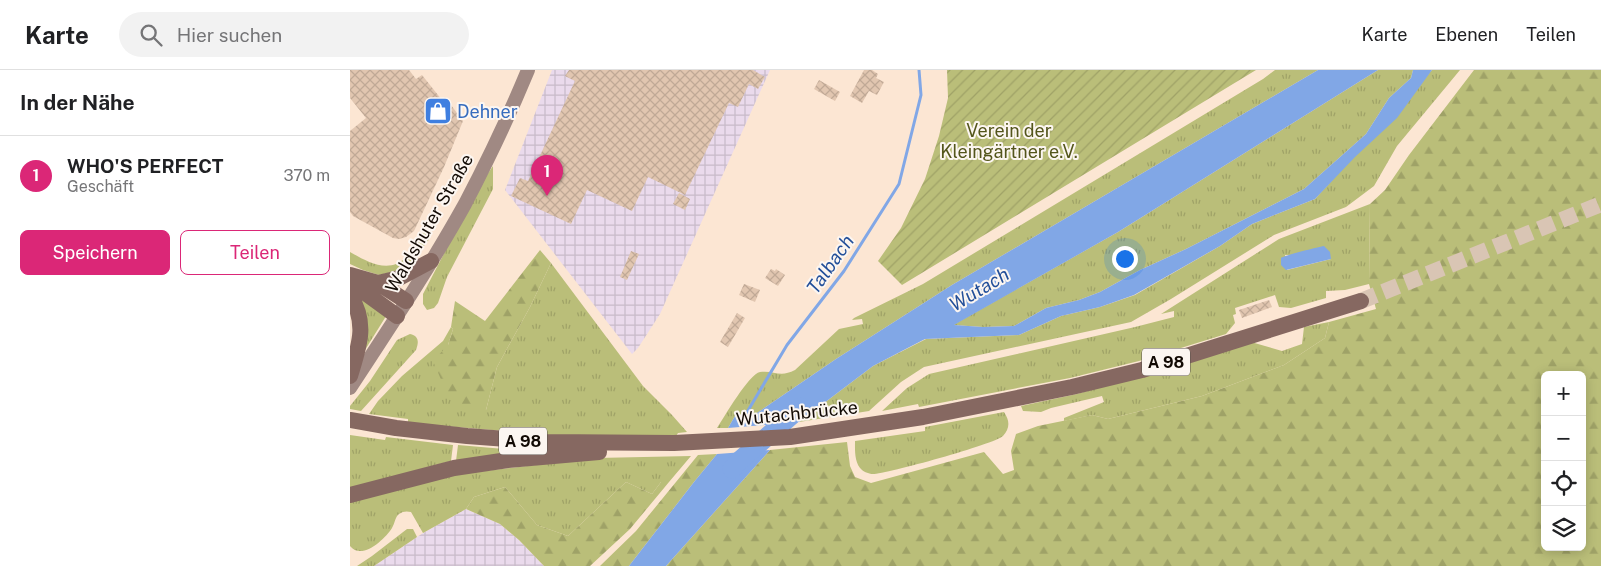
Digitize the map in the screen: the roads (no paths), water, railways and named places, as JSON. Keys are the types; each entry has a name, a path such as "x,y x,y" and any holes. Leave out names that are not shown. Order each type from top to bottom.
{"highway":[{"path":"378,283 399,278 431,261"},
{"path":"350,275 378,283 406,301"},
{"path":"350,282 398,316"},
{"path":"350,295 356,304 362,325 360,344 350,376"},
{"name":"Wutachbrücke","path":"651,443 790,437 923,417 1019,398 1142,370 1361,300"},
{"name":"A 98","path":"350,420 396,428 545,442 651,443"},
{"path":"350,495 454,468 508,460 592,453 651,443"}],"main road":[{"name":"Waldshuter Straße","path":"350,388 398,316 464,204 489,158 528,70"}],"water":[{"path":"1318,70 1378,70 1118,232 954,325 983,327 1014,326 1046,308 1079,300 1100,292 1140,270 1186,249 1304,189 1366,134 1389,98 1411,78 1413,70 1432,70 1397,118 1355,157 1315,199 1252,224 1220,246 1134,295 1100,307 1061,316 1019,335 925,339 873,366 799,422 728,428 735,416 754,415 836,359 952,285"},
{"path":"1324,246 1330,252 1331,259 1286,270 1281,265 1281,258"},
{"path":"770,450 666,566 629,566 717,454"}],"waterway":[{"name":"Talbach","path":"743,419 787,345 844,271 899,184 921,95 919,70"},
{"name":"Wutach","path":"732,469 801,407"}],"tunnel":[{"path":"1361,301 1601,204"}],"place":[{"name":"Dehner","path":"438,111"},
{"name":"WHO'S PERFECT","path":"547,196"}],"park label":[{"name":"Verein der Kleingärtner e.V.","path":"1009,140"}]}
